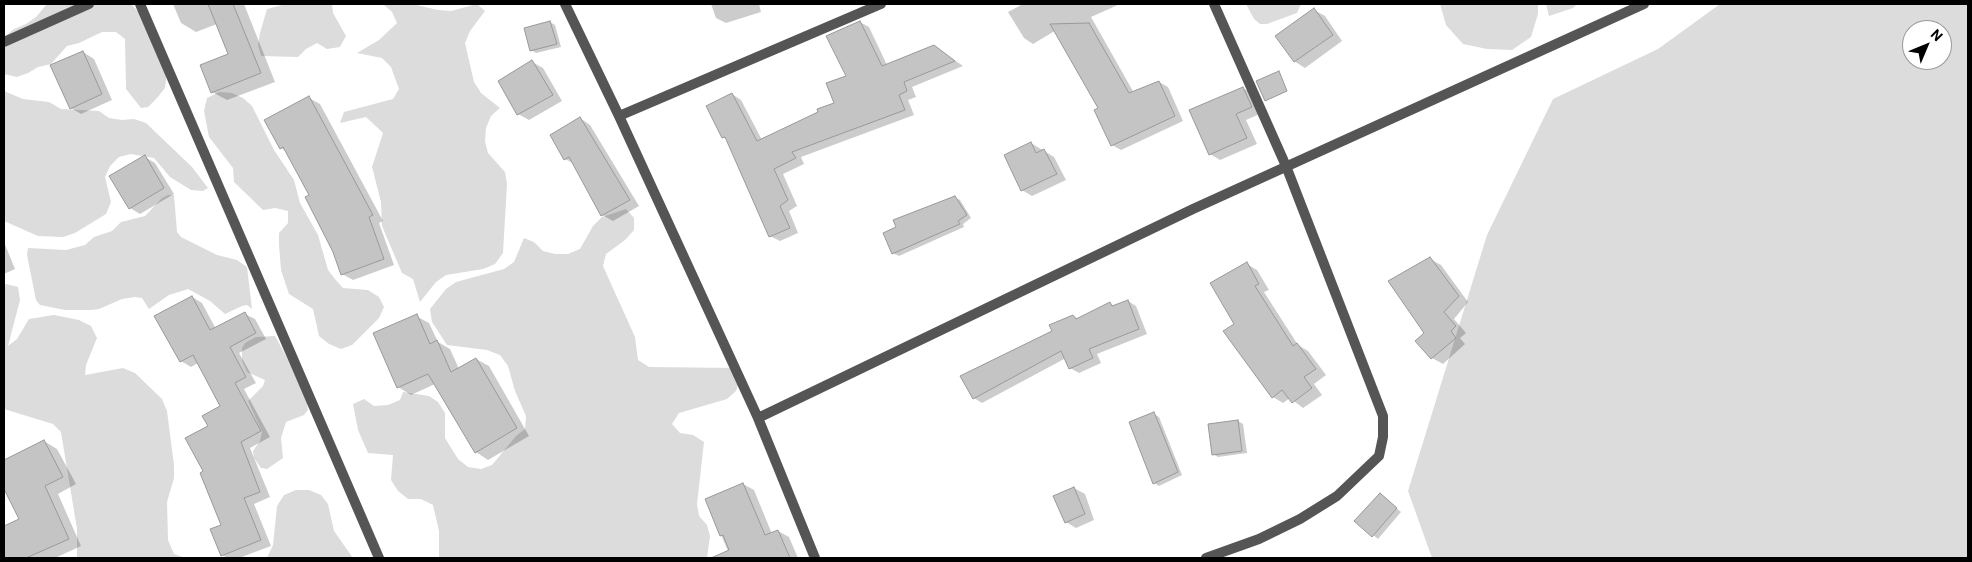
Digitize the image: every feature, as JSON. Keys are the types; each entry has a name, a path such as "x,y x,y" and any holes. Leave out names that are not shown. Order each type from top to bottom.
{"street":[{"path":"4,42 89,4"},
{"path":"140,4 379,558"},
{"path":"565,4 619,116 758,418 815,558"},
{"path":"619,116 881,4"},
{"path":"1206,558 1259,539 1300,519 1337,496 1379,456 1382,437 1382,416 1286,166 1214,4"},
{"path":"758,418 1013,294 1286,166 1644,4"}],"shaded area":[{"path":"47,4 131,4 153,27 168,62 165,88 148,107 141,108 126,89 125,39 116,32 102,32 79,43 67,46 51,64 38,67 28,73 17,77 4,74 4,37 36,17"},
{"path":"286,4 332,4 333,13 346,36 340,47 327,49 317,43 306,49 298,57 261,56 258,45 267,9"},
{"path":"383,4 412,4 451,11 477,4 485,11 470,31 465,43 474,82 481,93 500,108 491,116 486,128 485,141 488,153 505,172 507,184 503,253 495,264 483,269 446,275 436,282 420,302 413,279 402,273 382,226 381,202 372,167 383,133 366,117 340,123 344,112 393,99 399,89 391,67 382,58 357,53 379,40 397,23 392,12"},
{"path":"1246,4 1301,4 1297,13 1267,24 1260,24 1254,19"},
{"path":"1440,4 1538,4 1538,14 1531,37 1512,50 1487,49 1463,44 1446,25"},
{"path":"1546,4 1577,4 1573,8 1549,16"},
{"path":"1720,4 1968,4 1968,558 1432,558 1408,491 1487,235 1553,99 1658,49"},
{"path":"4,91 23,99 49,102 61,109 99,111 109,118 134,119 146,123 192,167 208,188 203,191 191,190 170,177 154,158 131,154 119,157 110,166 105,177 111,202 106,214 75,233 63,237 38,236 4,221"},
{"path":"219,92 232,93 243,98 252,106 274,150 294,180 300,203 318,235 328,270 335,279 343,288 368,290 379,297 384,307 379,318 352,345 341,349 329,344 319,336 313,309 289,294 281,270 279,245 279,233 288,223 288,211 275,208 263,210 234,182 233,168 209,137 204,111 207,98"},
{"path":"174,195 177,232 181,237 217,255 237,260 247,267 252,309 247,305 225,314 210,301 188,289 169,295 149,309 142,298 135,297 122,299 92,310 65,310 40,305 36,300 27,255 28,248 66,250 85,245 94,237 112,231 121,222 145,216 162,198"},
{"path":"626,209 634,218 634,230 625,240 606,254 603,266 635,337 638,360 649,367 737,368 740,379 736,391 727,399 679,413 672,424 680,433 693,435 704,442 697,504 699,516 707,525 710,536 707,558 439,558 439,531 433,505 421,499 408,499 398,491 391,480 393,455 368,453 358,430 353,404 364,399 374,406 388,405 400,400 403,392 429,396 438,402 445,413 445,438 458,459 468,467 481,469 492,465 516,436 525,429 526,416 515,391 508,366 500,355 487,350 447,345 432,322 430,309 446,289 456,282 504,269 514,262 524,238 534,242 543,251 555,254 568,254 580,249 593,226 602,217"},
{"path":"4,285 18,287 20,300 8,346 17,339 29,319 54,315 79,320 91,326 97,338 86,365 85,375 123,368 135,373 162,399 167,411 174,465 174,478 167,502 168,540 174,554 185,558 77,558 77,529 61,432 53,424 4,409"},
{"path":"275,336 307,403 308,410 304,415 286,422 281,438 283,458 267,469 261,468 254,458 253,451 260,441 262,432 248,401 263,386 265,380 247,372 242,361 242,348 245,343 256,337"},
{"path":"296,490 309,490 321,495 328,504 334,531 353,558 267,558 273,545 277,506 284,495"}],"building":[{"path":"208,4 233,4 261,73 211,93 200,65 228,54"},
{"path":"1314,8 1333,35 1294,62 1275,36"},
{"path":"550,21 557,44 530,51 524,28"},
{"path":"860,21 882,66 934,45 955,61 904,82 907,91 899,95 905,110 792,152 796,158 774,169 788,200 780,206 790,228 769,237 725,137 722,138 706,106 732,93 757,141 818,112 817,109 834,103 826,83 846,76 826,36"},
{"path":"1089,23 1129,93 1159,81 1175,116 1111,146 1094,110 1098,108 1050,24"},
{"path":"83,51 102,94 70,109 50,65"},
{"path":"532,60 553,95 517,115 498,81"},
{"path":"1279,71 1287,91 1265,101 1256,81"},
{"path":"1243,87 1252,107 1236,114 1247,138 1209,155 1189,110"},
{"path":"309,96 373,215 369,217 384,259 341,275 333,252 305,197 309,195 283,147 280,149 264,120"},
{"path":"580,117 630,200 601,216 569,157 564,160 550,135"},
{"path":"1031,142 1036,153 1044,149 1057,174 1021,191 1004,155"},
{"path":"145,155 164,188 129,209 109,176"},
{"path":"955,196 967,215 958,221 960,224 892,254 883,233 896,227 893,220"},
{"path":"1430,257 1459,296 1444,312 1456,326 1451,331 1456,338 1431,359 1415,341 1424,333 1388,281"},
{"path":"1247,262 1259,284 1255,286 1293,346 1297,343 1316,369 1304,377 1312,388 1292,403 1282,390 1272,398 1223,331 1234,324 1210,283"},
{"path":"192,296 210,330 245,312 256,333 230,347 246,377 235,383 261,431 241,442 260,492 244,498 261,540 221,556 210,529 221,525 200,473 203,471 185,438 208,426 202,416 220,406 193,355 180,362 154,316"},
{"path":"1128,300 1139,329 1089,349 1093,358 1069,369 1061,351 973,399 960,376 1052,331 1049,325 1073,315 1076,319 1110,302 1112,306"},
{"path":"417,314 430,344 437,340 451,372 476,358 517,428 475,453 428,374 397,388 373,333"},
{"path":"1154,412 1178,472 1153,484 1129,422"},
{"path":"1238,420 1242,451 1212,455 1208,424"},
{"path":"44,440 63,477 45,486 69,539 26,558 4,558 4,526 19,519 4,489 4,460"},
{"path":"743,483 765,535 778,530 790,558 711,558 729,550 723,535 720,536 705,499"},
{"path":"1074,487 1085,514 1065,523 1053,496"},
{"path":"1380,493 1397,508 1372,537 1354,521"}]}
